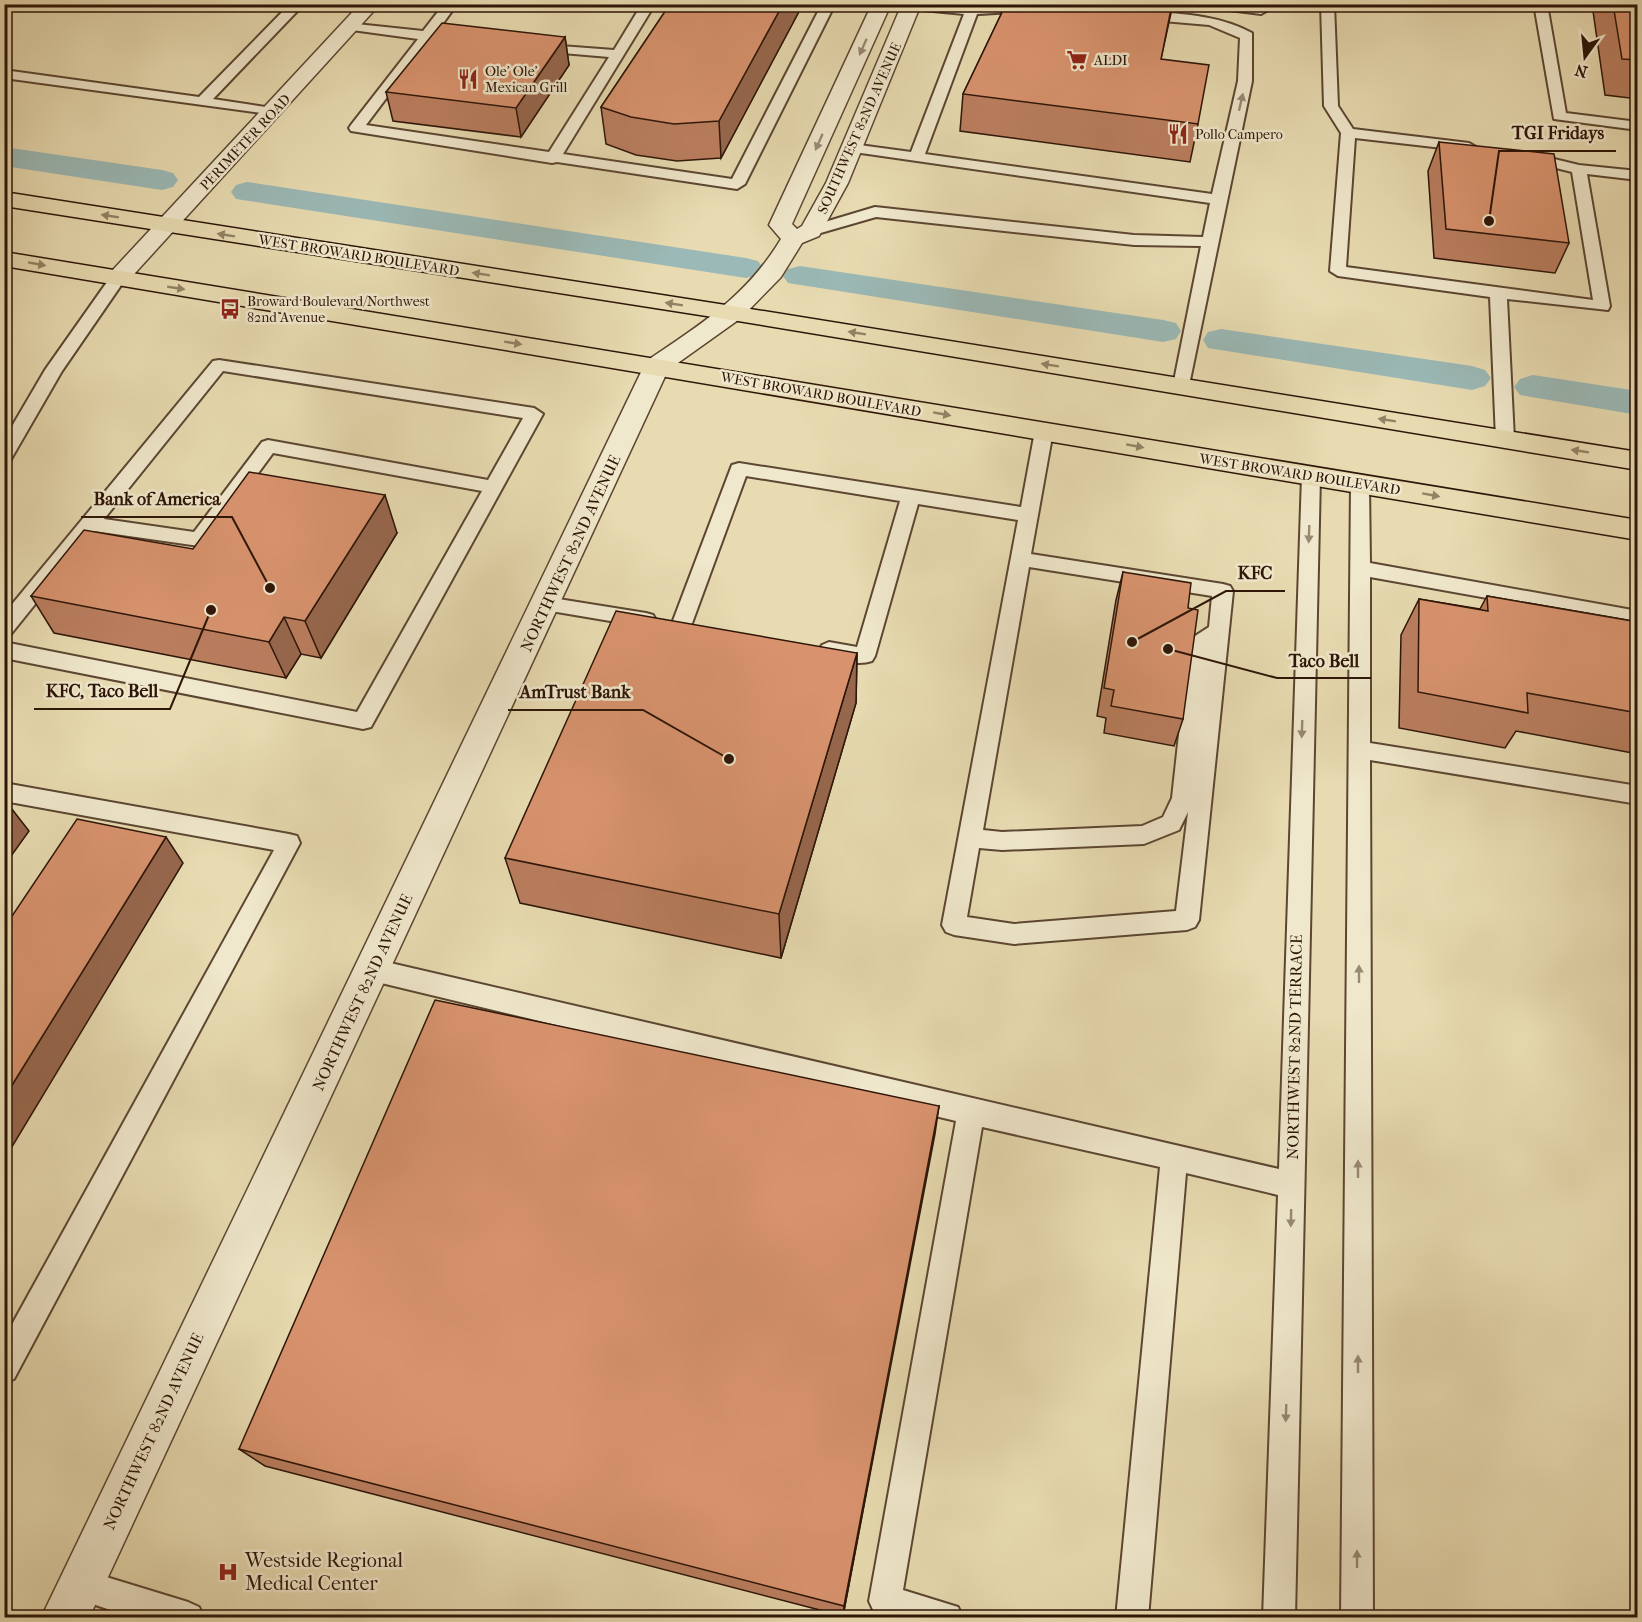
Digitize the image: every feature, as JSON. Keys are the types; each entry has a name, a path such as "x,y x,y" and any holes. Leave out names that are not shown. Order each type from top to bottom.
{"main road":[{"name":"WEST BROWARD BOULEVARD","path":"4,199 732,313 1638,461"},
{"name":"WEST BROWARD BOULEVARD","path":"4,259 1638,530"}],"street":[{"name":"PERIMETER ROAD","path":"118,278 371,4"},
{"name":"SOUTHWEST 82ND AVENUE","path":"802,235 780,225 882,4"},
{"name":"SOUTHWEST 82ND AVENUE","path":"657,366 732,313 774,272 802,235 852,148 912,5"},
{"path":"843,89 875,93"},
{"name":"NORTHWEST 82ND AVENUE","path":"72,1601 373,970 657,366"}],"lane":[{"path":"202,102 298,4"},
{"path":"451,4 356,128 552,159 737,184 829,4"},
{"path":"552,159 649,4"},
{"path":"1213,4 1261,10 1261,4"},
{"path":"1327,4 1331,106 1348,133 1338,271 1602,306 1579,169"},
{"path":"1540,4 1559,116 1638,126"},
{"path":"912,5 972,11 1020,5 1054,8"},
{"path":"916,157 972,11"},
{"path":"1123,13 1214,21 1233,27 1246,36 1245,81 1218,200 1182,386"},
{"path":"352,26 448,38"},
{"path":"528,45 618,54"},
{"path":"4,74 273,112"},
{"path":"1348,133 1489,150"},
{"path":"852,148 1218,200"},
{"path":"1512,153 1579,169 1638,176"},
{"path":"802,235 875,212 1134,240 1211,242"},
{"path":"4,456 54,370 118,278"},
{"path":"1498,293 1505,439"},
{"path":"4,629 219,365 534,414 363,721 4,650"},
{"path":"1021,559 1223,591 1186,920 1014,934 954,925 1044,431"},
{"path":"89,524 199,539 268,446 493,487"},
{"path":"681,626 740,469 1030,515"},
{"name":"NORTHWEST 82ND TERRACE","path":"1279,1617 1292,1185 1299,816 1311,476"},
{"path":"1357,1617 1360,484"},
{"path":"808,646 865,656 911,496"},
{"path":"1361,568 1638,618"},
{"path":"546,604 704,630"},
{"path":"971,838 1002,841 1143,835 1171,823 1183,798 1198,644 1219,631"},
{"path":"1360,750 1638,795"},
{"path":"4,792 289,843 4,1369"},
{"path":"373,970 971,1112 1292,1185"},
{"path":"947,1617 885,1601 971,1112"},
{"path":"1132,1617 1174,1158"},
{"path":"72,1601 188,1617"}],"building":[{"path":"670,4 783,4 719,121 674,124 631,117 601,107"},
{"name":"ALDI","path":"1006,4 1172,4 1161,59 1209,65 1198,124 963,94"},
{"path":"1613,4 1638,4 1638,60 1622,59"},
{"path":"442,23 565,37 516,108 386,92"},
{"path":"1439,142 1554,154 1569,243 1446,229"},
{"path":"249,472 385,495 305,621 284,617 269,642 31,596 84,530 193,549"},
{"path":"1123,572 1191,583 1188,608 1198,610 1183,719 1111,706 1114,690 1104,688"},
{"path":"1487,596 1638,622 1638,713 1527,693 1528,713 1418,692 1419,599 1488,611"},
{"path":"616,611 857,653 779,914 505,858"},
{"path":"77,819 166,837 4,1098 4,928"},
{"path":"435,1000 939,1106 844,1606 239,1449"}],"waterway":[{"path":"4,156 162,180"},
{"path":"247,192 746,268"},
{"path":"800,276 1163,331"},
{"path":"1221,340 1472,378"},
{"path":"1533,387 1638,403"}],"place":[{"name":"ALDI","path":"1077,60"},
{"name":"Ole' Ole' Mexican Grill","path":"468,79"},
{"name":"Pollo Campero","path":"1178,134"},
{"name":"TGI Fridays","path":"1489,221"},
{"name":"Broward Boulevard/Northwest 82nd Avenue","path":"230,309"},
{"name":"Bank of America","path":"270,588"},
{"name":"KFC, Taco Bell","path":"211,610"},
{"name":"KFC","path":"1132,642"},
{"name":"Taco Bell","path":"1168,649"},
{"name":"AmTrust Bank","path":"729,759"},
{"name":"Westside Regional Medical Center","path":"228,1572"}]}
